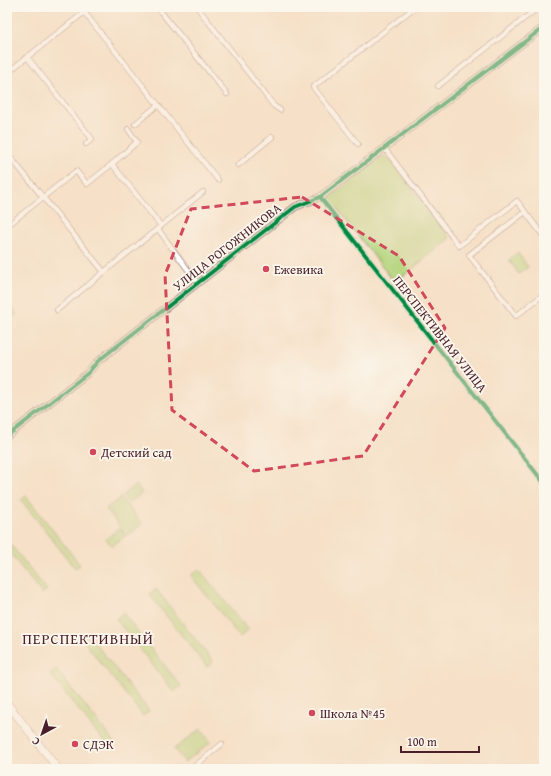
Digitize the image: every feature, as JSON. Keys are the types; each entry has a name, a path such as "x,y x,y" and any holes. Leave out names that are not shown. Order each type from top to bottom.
{"main road":[{"path":"7,703 58,769"}],"street":[{"path":"7,73 91,7"},
{"path":"160,7 161,12 226,94"},
{"path":"198,7 274,106 280,110"},
{"path":"358,144 313,87 415,7"},
{"path":"438,86 539,7"},
{"path":"84,12 218,180"},
{"name":"УЛИЦА РОГОЖНИКОВА","path":"7,436 88,373 98,361 197,282 295,207 320,197 544,27"},
{"path":"27,58 92,139 86,144"},
{"path":"135,124 158,105"},
{"path":"7,226 76,171 87,184 112,164 137,142 128,129"},
{"path":"238,165 272,137"},
{"path":"385,149 459,246 517,201 544,236"},
{"path":"7,153 104,272"},
{"path":"112,164 160,227 197,282"},
{"path":"57,310 203,192"},
{"name":"ПЕРСПЕКТИВНАЯ УЛИЦА","path":"320,197 544,483"},
{"path":"525,212 469,255 516,316 544,294"},
{"path":"191,769 222,744"}],"highlighted area":[{"path":"302,197 399,256 445,328 363,456 254,471 172,410 165,275 191,209"}],"green space":[{"path":"385,156 392,162 450,238 395,283 330,200 330,197 381,157"},
{"path":"518,253 528,267 519,274 509,260"},
{"path":"8,302 17,314 10,319 7,315"},
{"path":"136,485 142,493 129,503 123,495"},
{"path":"26,496 80,565 75,568 21,500"},
{"path":"121,497 142,524 127,536 106,509"},
{"path":"119,528 125,536 112,546 106,539"},
{"path":"7,540 47,590 42,594 7,549"},
{"path":"199,569 248,630 240,637 191,576"},
{"path":"156,589 213,662 207,667 149,594"},
{"path":"123,613 181,686 174,692 116,619"},
{"path":"91,638 149,711 143,716 85,643"},
{"path":"56,669 114,742 108,747 50,674"},
{"path":"201,729 211,742 185,762 174,749"}],"cycle path":[{"path":"7,436 88,373 98,361 295,207 320,197 544,27"},
{"path":"320,197 544,483"}],"place":[{"name":"Ежевика","path":"266,269"},
{"name":"Детский сад","path":"93,452"},
{"name":"Школа №45","path":"312,713"},
{"name":"СДЭК","path":"75,744"}],"district":[{"name":"ПЕРСПЕКТИВНЫЙ","path":"88,638"}]}
